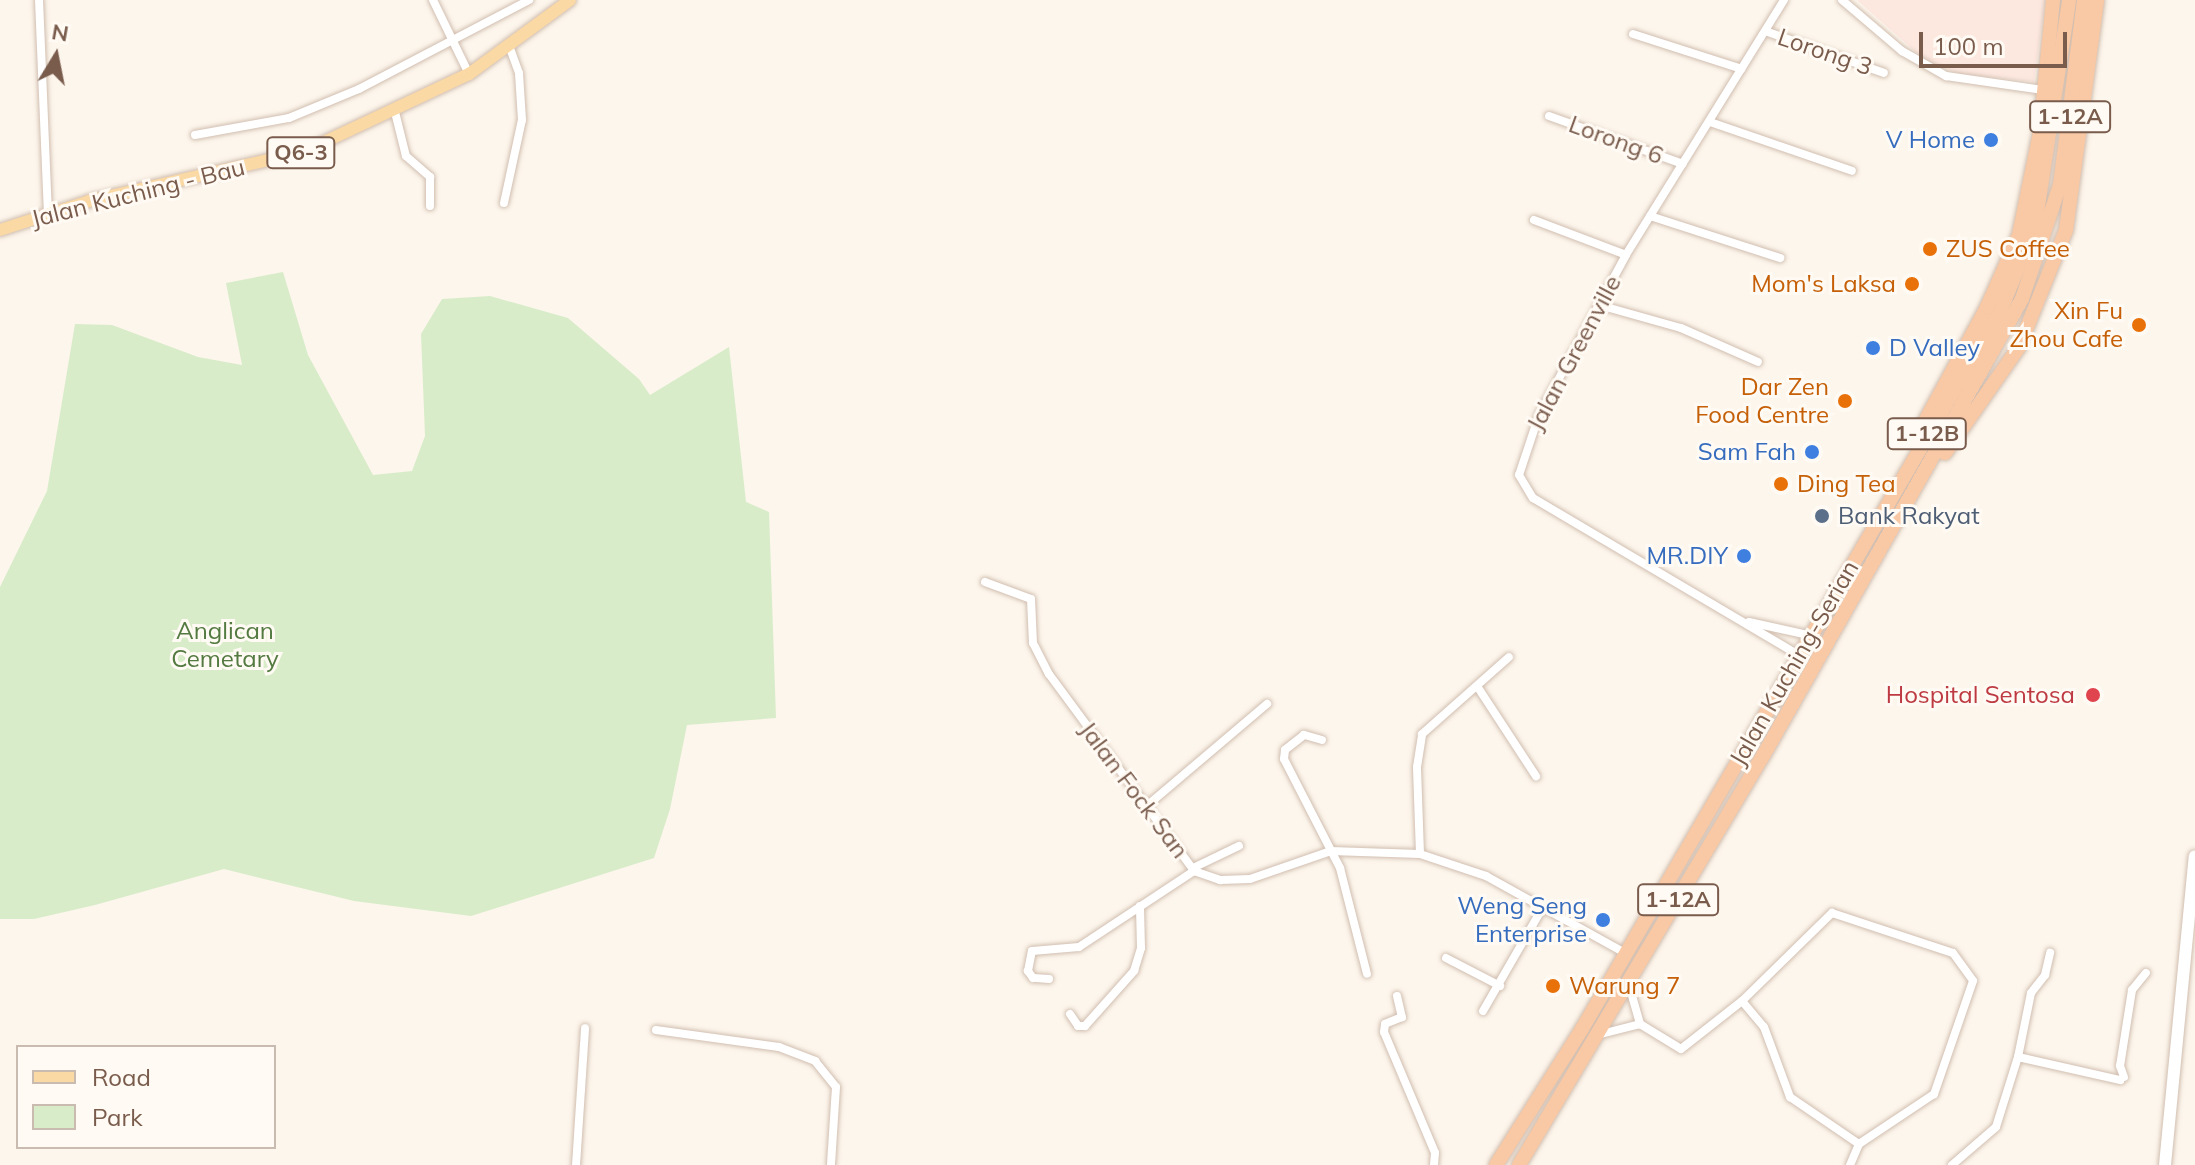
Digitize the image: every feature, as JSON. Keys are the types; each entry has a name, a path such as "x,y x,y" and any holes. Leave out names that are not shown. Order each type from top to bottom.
{"highway":[{"path":"1910,459 2019,235 2043,90 2053,0"},
{"name":"Jalan Kuching-Serian","path":"1496,1165 1625,953 1910,459 2000,312 2041,230 2069,0"},
{"name":"Jalan Kuching-Serian","path":"1519,1165 1601,1034 1930,469 2022,299 2064,163 2084,0"},
{"path":"1930,469 1973,419 2019,347 2050,275 2066,230 2099,0"}],"main road":[{"name":"Jalan Kuching - Bau","path":"0,230 48,215 303,152 395,112 469,74 570,0"},
{"path":"2165,1165 2195,856"}],"street":[{"path":"39,0 48,215"},
{"path":"433,0 469,74"},
{"path":"195,135 289,118 359,89 529,0"},
{"name":"Jalan Greenville","path":"1784,0 1626,255 1523,454 1519,475 1524,489 1797,654"},
{"path":"1842,0 1902,51 1946,76 2043,90"},
{"name":"Lorong 3","path":"1765,31 1884,73"},
{"path":"1633,34 1742,69"},
{"path":"504,203 522,120 519,73 509,46"},
{"path":"395,112 406,156 430,177 430,206"},
{"name":"Lorong 6","path":"1549,116 1683,164"},
{"path":"1710,122 1852,171"},
{"path":"1650,216 1780,258"},
{"path":"1534,220 1626,255"},
{"path":"1599,305 1681,328 1758,362"},
{"name":"Jalan Fock San","path":"985,582 1031,599 1033,643 1043,665 1134,796 1149,804 1193,870 1220,880 1250,879 1331,851 1420,854 1486,876 1625,953"},
{"name":"Jalan Greenville","path":"1748,622 1808,635"},
{"path":"1420,854 1419,742 1429,724 1509,657"},
{"path":"1477,686 1536,776"},
{"path":"1149,804 1267,704"},
{"path":"1322,740 1304,735 1283,754 1331,851 1367,974"},
{"path":"1049,979 1033,978 1028,971 1032,951 1079,947 1193,870 1239,846"},
{"path":"1070,1014 1078,1026 1085,1026 1134,971 1141,948 1140,906"},
{"path":"1483,1011 1542,909"},
{"path":"1629,985 1640,1024 1681,1049 1688,1048 1742,1001 1832,913 1953,953 1973,981 1934,1094 1859,1144 1850,1165"},
{"path":"1952,1165 1996,1127 2018,1057 2031,993 2045,975 2050,953"},
{"path":"1446,958 1500,986"},
{"path":"2018,1057 2122,1079 2120,1066 2132,990 2146,973"},
{"path":"1397,996 1402,1017 1385,1024 1384,1032 1435,1153 1434,1165"},
{"path":"1742,1001 1764,1027 1790,1097 1859,1144"},
{"path":"1601,1034 1640,1024"},
{"path":"576,1165 585,1028"},
{"path":"656,1030 779,1047 815,1061 836,1087 831,1165"}],"shaded area":[{"path":"1857,0 2045,0 2034,82 1960,74 1927,62"}],"green space":[{"name":"Anglican Cemetary","path":"283,272 308,355 373,475 412,471 425,436 421,334 442,299 490,296 568,318 639,379 650,395 729,347 746,502 769,512 776,718 687,725 670,809 654,858 471,916 354,901 224,869 34,919 0,919 0,587 47,491 75,324 112,325 198,357 242,365 226,283"}],"place":[{"name":"V Home","path":"1991,140"},
{"name":"ZUS Coffee","path":"1930,249"},
{"name":"Mom's Laksa","path":"1912,284"},
{"name":"Xin Fu Zhou Cafe","path":"2139,325"},
{"name":"D Valley","path":"1873,348"},
{"name":"Dar Zen Food Centre","path":"1845,401"},
{"name":"Sam Fah","path":"1812,452"},
{"name":"Ding Tea","path":"1781,484"},
{"name":"Bank Rakyat","path":"1822,516"},
{"name":"MR.DIY","path":"1744,556"},
{"name":"Hospital Sentosa","path":"2093,695"},
{"name":"Weng Seng Enterprise","path":"1603,920"},
{"name":"Warung 7","path":"1553,986"}]}
